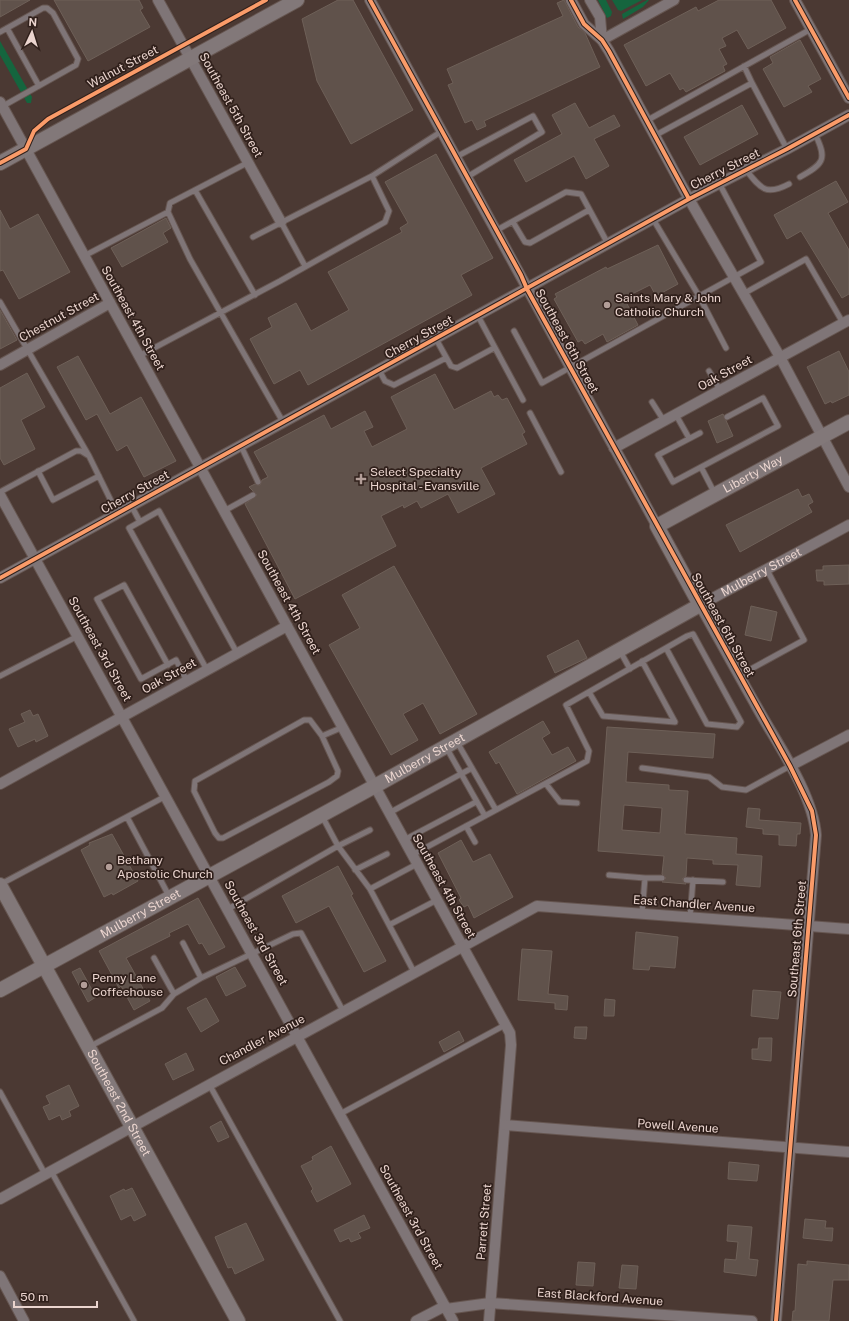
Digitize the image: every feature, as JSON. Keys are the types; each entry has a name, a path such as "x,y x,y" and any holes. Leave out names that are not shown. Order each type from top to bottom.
{"street":[{"name":"Southeast 5th Street","path":"158,0 281,222"},
{"name":"Walnut Street","path":"0,164 297,0"},
{"name":"Southeast 6th Street","path":"370,0 497,230 570,369 790,766 815,819 816,835 776,1321"},
{"path":"571,0 584,24 602,40 689,199 780,357 849,487"},
{"path":"590,0 600,17 602,40"},
{"path":"602,40 674,0"},
{"path":"795,0 849,98"},
{"name":"Southeast 4th Street","path":"1,104 390,813 511,1037 504,1125"},
{"name":"Cherry Street","path":"0,578 527,289 653,218 788,149 849,115"},
{"name":"Chestnut Street","path":"0,365 110,303"},
{"name":"Oak Street","path":"614,448 846,322"},
{"name":"Liberty Way","path":"657,526 849,422"},
{"name":"Southeast 3rd Street","path":"0,493 453,1321"},
{"name":"Mulberry Street","path":"0,990 375,786 700,605 849,525"},
{"name":"Oak Street","path":"0,784 287,626"},
{"path":"790,766 849,735"},
{"name":"Southeast 2nd Street","path":"0,885 238,1321"},
{"name":"East Chandler Avenue","path":"537,906 849,929"},
{"name":"Chandler Avenue","path":"0,1199 131,1126 537,906"},
{"name":"Powell Avenue","path":"504,1125 849,1152"},
{"name":"Parrett Street","path":"489,1321 504,1125"},
{"path":"0,1276 24,1321"},
{"name":"East Blackford Avenue","path":"416,1321 445,1308 490,1303 752,1321"}],"lane":[{"path":"0,32 43,8 47,8 53,13 78,59 78,63 39,86 1,104"},
{"path":"7,28 39,86"},
{"path":"646,121 811,29"},
{"path":"744,66 788,149"},
{"path":"654,136 752,83"},
{"path":"456,157 533,116 542,132 468,177"},
{"path":"253,237 372,176 442,131"},
{"path":"800,177 818,167 822,158 820,145 815,134"},
{"path":"247,162 170,203 168,212 190,259 283,422"},
{"path":"746,170 757,184 768,191 776,190 789,184"},
{"path":"139,356 222,313 385,222 389,210 372,176"},
{"path":"514,330 542,383 570,369 733,276 761,262 719,183"},
{"path":"195,190 255,294"},
{"path":"497,230 566,192 581,194 608,244"},
{"path":"513,222 525,242 530,243 589,210"},
{"path":"84,256 168,212"},
{"path":"653,218 699,296 726,348"},
{"path":"281,222 305,266"},
{"path":"743,294 806,259 846,322"},
{"path":"0,302 88,456 117,513"},
{"path":"478,316 523,400"},
{"path":"436,339 451,366 457,368 494,348"},
{"path":"379,370 385,381 394,385 446,358"},
{"path":"709,372 720,390"},
{"path":"700,433 658,455 673,482 778,426 763,398 728,417"},
{"path":"652,402 664,422"},
{"path":"530,413 561,472"},
{"path":"676,415 689,438"},
{"path":"242,446 258,482"},
{"path":"0,493 76,451 81,451 88,456"},
{"path":"701,467 715,494"},
{"path":"38,472 53,500 98,476"},
{"path":"224,511 253,495"},
{"path":"131,505 140,522"},
{"path":"207,670 129,528 159,511 237,653"},
{"path":"740,675 804,640 767,570"},
{"path":"168,665 124,585 97,599 141,679 168,665 176,660 187,681"},
{"path":"370,889 466,826 587,761 589,751 566,705 642,661 666,648 694,634 741,722 737,726 707,724 666,648"},
{"path":"0,676 78,636"},
{"path":"619,650 630,668"},
{"path":"589,692 603,716 675,722 642,661"},
{"path":"304,720 310,720 322,736 336,765 338,771 337,776 329,782 223,838 219,838 214,833 194,791 195,781 304,720"},
{"path":"322,736 343,728"},
{"path":"451,744 472,768 496,810"},
{"path":"451,744 462,775 485,816"},
{"path":"642,768 709,777 722,787 746,790 790,766"},
{"path":"390,813 462,775 472,768"},
{"path":"546,784 560,802 577,803"},
{"path":"0,885 166,796"},
{"path":"404,840 476,802"},
{"path":"322,815 338,846 370,889 414,972"},
{"path":"127,817 169,897"},
{"path":"466,826 476,842"},
{"path":"228,909 338,846 370,830"},
{"path":"356,870 387,854"},
{"path":"609,875 662,878"},
{"path":"642,913 645,878"},
{"path":"686,880 723,882"},
{"path":"690,917 693,880"},
{"path":"389,925 437,900"},
{"path":"88,1047 162,1008 174,994 201,978 293,934 301,933 343,1011"},
{"path":"183,943 201,978"},
{"path":"154,958 174,994"},
{"path":"340,1114 505,1025"},
{"path":"209,1084 340,1321"},
{"path":"0,1092 134,1321"}],"green space":[{"path":"598,0 606,0 612,12 611,16 607,18"},
{"path":"612,0 642,0 621,11 618,10"},
{"path":"649,0 643,7 623,19 622,14"},
{"path":"0,41 32,97 31,103 27,103 0,55"}],"building":[{"path":"0,0 30,0 0,17"},
{"path":"54,0 139,0 143,8 140,10 150,27 88,61"},
{"path":"338,0 353,0 413,110 351,144 317,81 302,19"},
{"path":"564,0 578,27 585,33 600,67 484,121 486,126 477,130 472,120 465,123 448,85 453,83 447,69 563,16 557,3"},
{"path":"719,0 771,0 786,28 748,49 737,30 722,38 726,46 719,49 727,64 723,66 725,71 686,92 683,88 680,90 670,73 646,86 624,45 696,7 698,11"},
{"path":"800,40 821,79 808,86 812,92 784,107 763,69 773,63 770,57"},
{"path":"575,103 589,128 614,115 620,126 594,139 609,166 586,179 574,156 526,182 514,160 562,134 552,115"},
{"path":"742,105 758,134 700,165 684,137"},
{"path":"436,154 493,258 461,275 472,295 308,385 300,370 274,384 250,339 272,327 268,318 296,303 311,331 349,310 328,272 402,232 400,228 408,223 385,182"},
{"path":"836,181 848,202 828,213 849,250 849,294 842,298 801,231 787,239 774,215"},
{"path":"0,210 10,229 38,214 70,272 19,299 3,270 0,271"},
{"path":"166,218 171,228 163,233 168,242 122,267 111,248"},
{"path":"658,245 678,284 656,296 650,285 624,298 638,325 607,342 603,334 585,344 582,340 578,342 554,299 557,297 555,294 606,267 607,269"},
{"path":"0,310 17,340 0,349"},
{"path":"839,351 849,372 849,395 832,403 831,401 825,404 807,367"},
{"path":"78,356 110,414 141,397 176,461 144,477 127,445 117,451 97,414 86,420 57,367"},
{"path":"27,373 45,407 21,420 35,449 4,465 0,458 0,388"},
{"path":"435,374 454,410 491,391 494,397 498,395 502,400 507,398 525,432 522,434 527,444 481,468 495,494 458,513 448,494 421,508 417,501 404,508 403,505 381,516 396,546 295,599 245,504 257,495 249,487 255,484 260,485 262,480 268,477 254,452 324,415 331,429 365,411 373,427 364,431 372,447 407,429 391,397"},
{"path":"723,414 733,436 717,443 708,421"},
{"path":"798,489 802,497 809,494 813,502 808,505 812,512 740,552 726,525"},
{"path":"849,565 849,584 824,585 824,581 817,581 816,570 823,570 823,566"},
{"path":"394,566 477,714 440,734 423,703 403,714 418,740 391,755 329,645 360,628 342,595"},
{"path":"751,606 777,612 771,641 745,635"},
{"path":"578,640 587,658 555,673 547,656"},
{"path":"30,710 33,716 38,714 48,736 36,742 35,739 18,747 9,729 25,722 21,714"},
{"path":"543,721 550,733 542,738 552,755 568,747 576,761 517,794 499,762 496,764 489,752"},
{"path":"607,727 715,734 713,758 628,752 626,782 669,785 669,790 688,791 685,834 737,838 736,854 762,856 760,887 736,885 738,865 713,864 713,860 687,858 686,876 682,879 686,884 662,882 666,878 662,874 664,856 598,851","holes":["624,805 662,808 660,833 622,830"]},
{"path":"748,808 760,809 759,820 801,823 800,834 797,834 796,846 779,845 779,835 763,834 763,829 746,827"},
{"name":"Bethany Apostolic Church","path":"112,834 138,881 113,895 112,893 104,897 81,850 90,845 89,843"},
{"path":"461,840 473,862 490,854 513,897 474,918 468,905 464,907 459,900 461,898 438,853"},
{"path":"338,866 353,894 351,895 386,961 364,972 329,906 296,923 282,896"},
{"path":"198,898 225,947 209,955 202,943 199,944 188,924 169,933 170,936 126,958 150,1001 134,1010 121,986 119,988 99,951"},
{"path":"636,932 678,937 675,968 650,966 649,970 633,969"},
{"path":"522,949 552,951 548,994 568,996 567,1010 555,1009 555,1003 518,1000"},
{"path":"235,967 246,986 226,996 216,977"},
{"name":"Penny Lane Coffeehouse","path":"80,968 96,997 88,1002 72,972"},
{"path":"753,990 781,992 778,1019 751,1016"},
{"path":"206,998 219,1021 201,1032 187,1008"},
{"path":"605,999 615,1000 614,1016 604,1016"},
{"path":"575,1027 587,1027 586,1039 574,1038"},
{"path":"459,1031 464,1041 444,1052 439,1042"},
{"path":"759,1038 772,1038 771,1061 752,1059 752,1049 758,1049"},
{"path":"186,1053 194,1070 173,1080 165,1064"},
{"path":"69,1085 79,1106 69,1111 71,1116 62,1120 60,1115 49,1120 43,1107 50,1104 46,1096"},
{"path":"221,1121 229,1137 218,1142 210,1127"},
{"path":"331,1146 351,1184 317,1202 311,1191 313,1189 301,1166 313,1160 312,1157"},
{"path":"729,1162 759,1165 757,1181 728,1179"},
{"path":"132,1188 146,1215 134,1221 131,1215 121,1220 110,1196 124,1189 125,1191"},
{"path":"364,1215 370,1228 358,1233 361,1238 351,1242 349,1238 340,1242 334,1230"},
{"path":"805,1219 826,1221 825,1228 833,1228 832,1241 803,1238"},
{"path":"246,1223 264,1260 235,1274 232,1267 228,1268 215,1237"},
{"path":"728,1225 752,1227 749,1259 758,1260 756,1276 724,1272 725,1259 736,1260 738,1242 727,1241"},
{"path":"807,1261 849,1265 849,1280 833,1280 829,1321 792,1321 793,1311 795,1311 798,1264 807,1265"},
{"path":"578,1262 595,1263 593,1286 576,1285"},
{"path":"622,1265 638,1266 636,1289 619,1288"}],"cycle path":[{"path":"0,163 26,149 34,131 48,119 266,0"},
{"path":"370,0 521,275 527,289 790,766 812,811 816,835 776,1321"},
{"path":"571,0 584,24 602,40 609,51 689,199"},
{"path":"795,0 849,98"},
{"path":"0,578 689,199 787,149 849,115"}],"place":[{"name":"Saints Mary & John Catholic Church","path":"607,305"},
{"name":"Select Specialty Hospital - Evansville","path":"361,479"},
{"name":"Bethany Apostolic Church","path":"109,867"},
{"name":"Penny Lane Coffeehouse","path":"84,985"}]}
